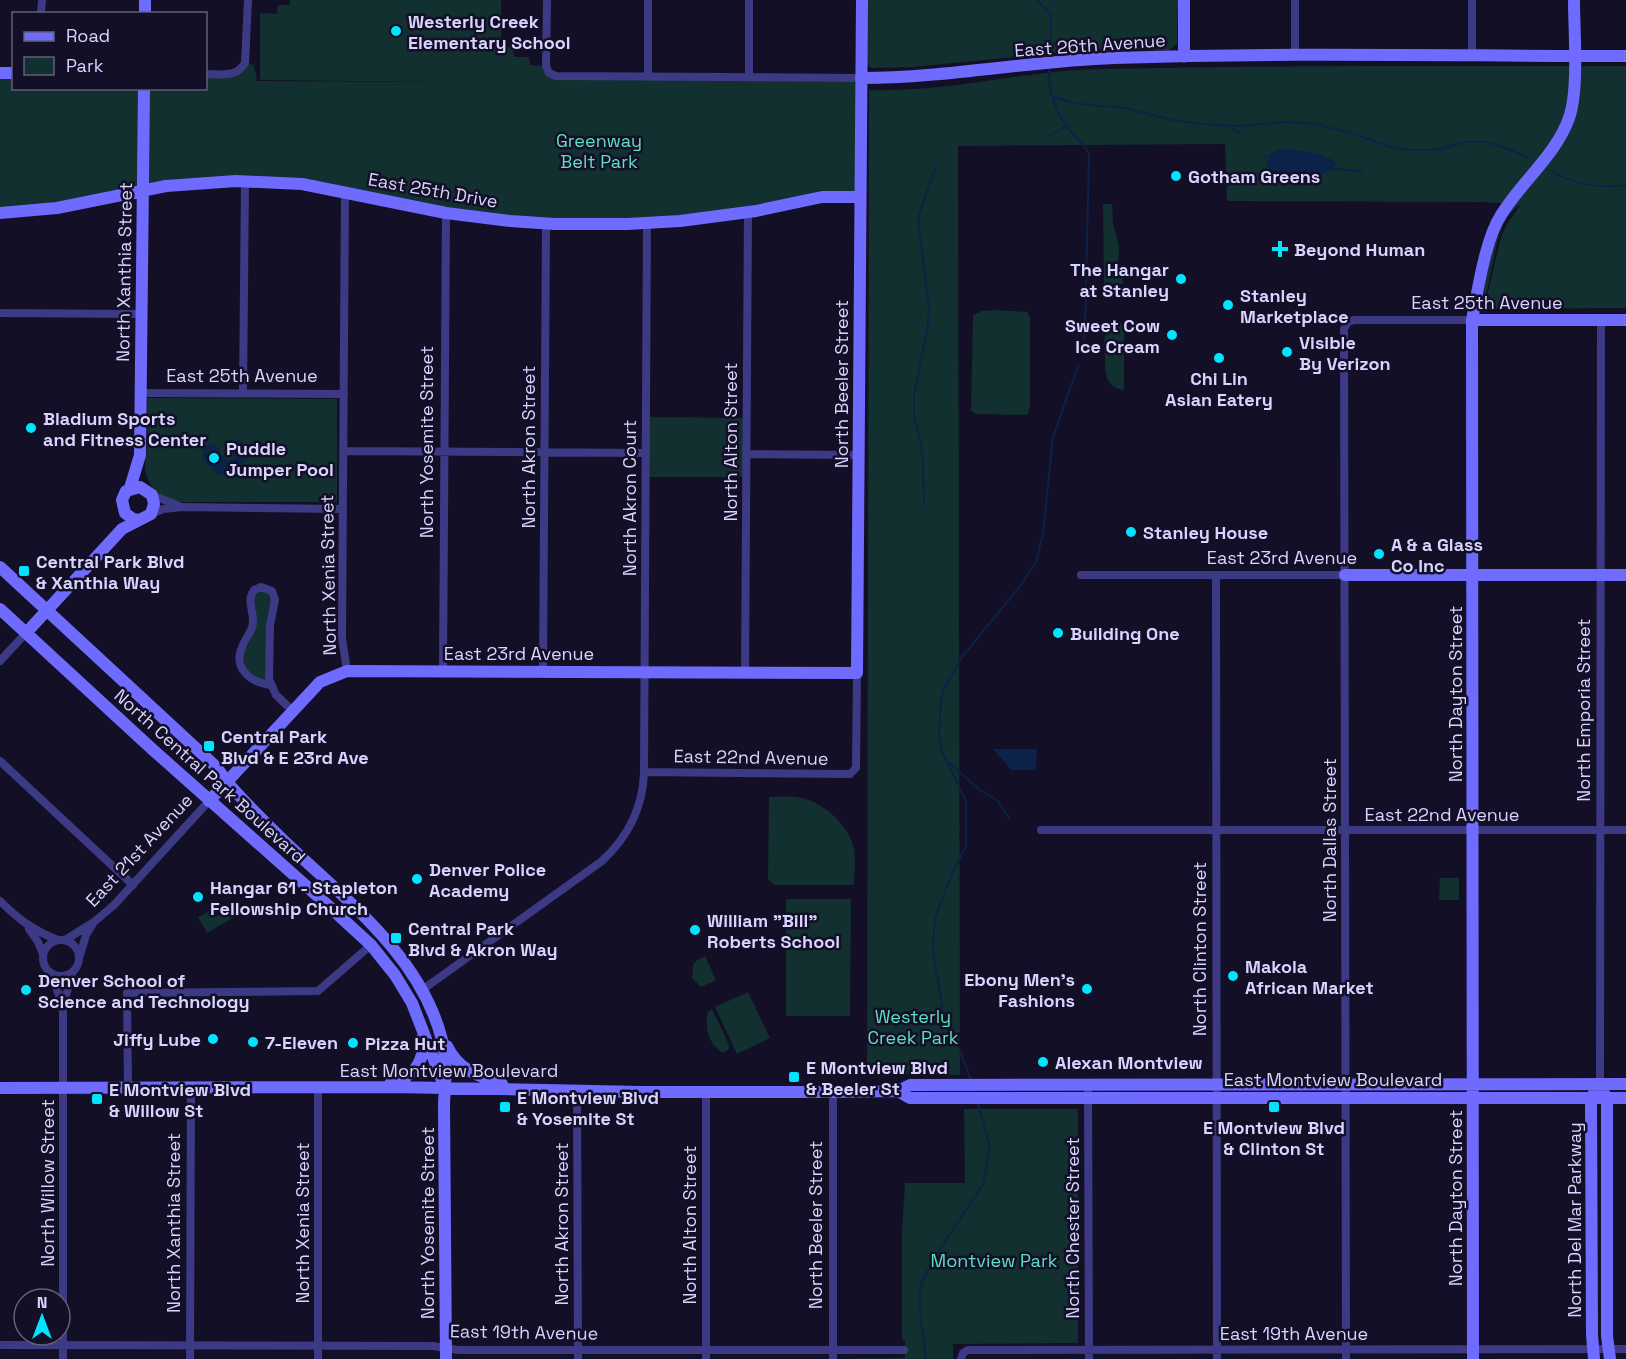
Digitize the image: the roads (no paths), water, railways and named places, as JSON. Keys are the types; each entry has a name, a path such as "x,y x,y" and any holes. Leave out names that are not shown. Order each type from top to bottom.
{"street":[{"path":"207,74 233,74 241,70 245,63 248,0"},
{"name":"East 26th Avenue","path":"547,0 546,66 549,73 556,76 861,78 913,77 1075,61 1184,57 1626,56"},
{"path":"648,0 648,77"},
{"path":"749,0 749,77"},
{"name":"North Beeler Street","path":"856,768 862,0"},
{"path":"1184,0 1184,57"},
{"path":"1295,0 1295,56"},
{"path":"1472,0 1472,56"},
{"path":"1574,0 1574,56"},
{"name":"North Dayton Street","path":"1473,1354 1472,320 1490,242 1497,222 1559,139 1570,117 1574,56"},
{"name":"North Xanthia Street","path":"144,90 140,455 146,483 151,493"},
{"path":"243,393 245,181"},
{"name":"East 25th Drive","path":"0,213 57,208 143,190 192,183 245,181 302,184 446,213 546,224 647,223 748,212 822,197 860,197"},
{"name":"North Xenia Street","path":"345,192 342,638 347,671"},
{"name":"North Alton Street","path":"745,672 748,212"},
{"name":"North Yosemite Street","path":"443,670 446,213"},
{"name":"North Akron Court","path":"422,990 613,852 627,832 638,810 644,772 647,223"},
{"name":"North Akron Street","path":"543,671 546,224"},
{"path":"0,313 142,314"},
{"name":"East 25th Avenue","path":"1348,322 1357,320 1626,320"},
{"name":"North Emporia Street","path":"1601,320 1600,1084 1607,1098"},
{"name":"North Dallas Street","path":"1346,1354 1344,332 1348,322"},
{"name":"East 25th Avenue","path":"141,393 344,394"},
{"path":"344,451 646,453"},
{"path":"746,454 859,455"},
{"name":"North Xanthia Street","path":"130,488 140,455"},
{"path":"109,545 121,516 123,495 130,488 140,487 182,507"},
{"path":"151,493 154,504 151,514"},
{"path":"0,661 123,530 151,514 182,507 343,508"},
{"path":"122,509 128,517 138,520"},
{"name":"North Central Park Boulevard","path":"0,567 214,765 226,781 269,826 365,917 399,955 422,990 442,1037 447,1067 445,1088"},
{"name":"East 23rd Avenue","path":"1082,575 1626,575"},
{"name":"North Clinton Street","path":"1216,575 1217,1354"},
{"path":"270,685 249,678 240,660 241,651 253,623 250,597 254,590 261,587 272,591 275,600 270,625 270,685 276,695 292,711"},
{"name":"North Central Park Boulevard","path":"0,609 209,801 371,945 395,975 418,1016 437,1073 445,1088"},
{"name":"East 23rd Avenue","path":"209,801 320,682 332,675 347,671 857,673"},
{"path":"0,761 133,885"},
{"name":"East 22nd Avenue","path":"644,772 850,774 856,768"},
{"name":"East 21st Avenue","path":"62,940 94,922 114,905 209,801"},
{"name":"East 22nd Avenue","path":"1041,830 1626,831"},
{"path":"0,902 25,924 40,933 77,948 80,955 77,969 65,977 51,974 43,962 43,954 38,942 25,924"},
{"name":"East 21st Avenue","path":"80,955 86,935 94,922"},
{"path":"43,954 51,943 62,940"},
{"path":"128,1087 127,993 318,991 371,945"},
{"name":"North Willow Street","path":"51,974 63,1006"},
{"name":"North Willow Street","path":"63,1287 63,1006 72,974"},
{"path":"379,1087 404,1079 417,1067 422,1057 423,1045 418,1016"},
{"path":"442,1037 451,1055 460,1065 481,1077 515,1088"},
{"name":"East Montview Boulevard","path":"0,1088 379,1087 833,1092 898,1091 910,1085 958,1084 1626,1084"},
{"name":"North Del Mar Parkway","path":"1593,1354 1591,1098 1600,1084"},
{"name":"North Chester Street","path":"1088,1085 1089,1354"},
{"name":"North Xanthia Street","path":"190,1359 191,1087"},
{"name":"North Xenia Street","path":"318,1087 318,1359"},
{"name":"North Yosemite Street","path":"445,1088 446,1354"},
{"name":"North Akron Street","path":"578,1090 578,1354"},
{"name":"East Montview Boulevard","path":"898,1091 910,1098 1626,1098"},
{"name":"North Alton Street","path":"706,1092 706,1354"},
{"name":"North Beeler Street","path":"833,1092 833,1355"},
{"name":"North Del Mar Parkway","path":"1607,1098 1607,1336 1610,1354"},
{"name":"East 19th Avenue","path":"72,1345 433,1346 446,1354 458,1350 578,1354 833,1355 904,1350"},
{"name":"East 19th Avenue","path":"962,1356 968,1350 1089,1354 1610,1354 1626,1349"}],"water":[{"path":"1281,149 1316,154 1336,162 1336,165 1323,174 1313,177 1283,178 1268,170 1267,162 1271,153"},
{"name":"Puddle Jumper Pool","path":"236,440 244,444 238,445 238,449 248,448 250,457 237,470 230,474 220,475 208,465 202,456 204,447 212,444 217,446 221,455 229,460 235,457 230,450 232,443"},
{"path":"993,749 1037,749 1036,770 1011,770"}],"waterway":[{"path":"1036,0 1050,13 1050,58"},
{"path":"1049,67 1050,85 1057,110 1066,126 1084,145 1089,155 1085,328 1082,352"},
{"path":"1053,97 1079,104 1126,108 1172,120 1200,124 1239,126 1287,122 1315,124 1408,150 1432,150 1466,142 1488,142 1528,158"},
{"path":"1048,137 1066,126"},
{"path":"1229,127 1239,133"},
{"path":"1441,152 1449,147"},
{"path":"1263,155 1268,158"},
{"path":"924,505 923,464 914,417 914,395 928,325 929,308 918,217 936,167"},
{"path":"1333,169 1362,171"},
{"path":"1549,170 1567,179 1586,184 1626,185"},
{"path":"971,1081 953,1031 943,1011 933,951 935,918 951,876 966,846 966,801 942,751 939,734 941,699 962,657 1021,585 1036,562 1043,533 1053,437 1078,366"},
{"path":"947,765 950,763 978,789 997,800 1009,818"},
{"path":"926,1359 919,1303 922,1282 934,1258 984,1183 990,1146 977,1101"}],"place":[{"name":"Westerly Creek Elementary School","path":"396,31"},
{"name":"Gotham Greens","path":"1176,176"},
{"name":"Beyond Human","path":"1280,249"},
{"name":"The Hangar at Stanley","path":"1181,279"},
{"name":"Stanley Marketplace","path":"1228,305"},
{"name":"Sweet Cow Ice Cream","path":"1172,335"},
{"name":"Visible By Verizon","path":"1287,352"},
{"name":"Chi Lin Asian Eatery","path":"1219,358"},
{"name":"Bladium Sports and Fitness Center","path":"31,428"},
{"name":"Puddle Jumper Pool","path":"214,458"},
{"name":"Stanley House","path":"1131,532"},
{"name":"A & a Glass Co Inc","path":"1379,554"},
{"name":"Central Park Blvd & Xanthia Way","path":"24,571"},
{"name":"Building One","path":"1058,633"},
{"name":"Central Park Blvd & E 23rd Ave","path":"209,746"},
{"name":"Denver Police Academy","path":"417,879"},
{"name":"Hangar 61 - Stapleton Fellowship Church","path":"198,897"},
{"name":"William \"Bill\" Roberts School","path":"695,930"},
{"name":"Central Park Blvd & Akron Way","path":"396,938"},
{"name":"Makola African Market","path":"1233,976"},
{"name":"Ebony Men's Fashions","path":"1087,989"},
{"name":"Denver School of Science and Technology","path":"26,990"},
{"name":"Jiffy Lube","path":"213,1039"},
{"name":"7-Eleven","path":"253,1042"},
{"name":"Pizza Hut","path":"353,1043"},
{"name":"Alexan Montview","path":"1043,1062"},
{"name":"E Montview Blvd & Beeler St","path":"794,1077"},
{"name":"E Montview Blvd & Willow St","path":"97,1099"},
{"name":"E Montview Blvd & Yosemite St","path":"505,1107"},
{"name":"E Montview Blvd & Clinton St","path":"1274,1107"}],"park label":[{"name":"Greenway Belt Park","path":"599,150"},
{"name":"Westerly Creek Park","path":"913,1026"},
{"name":"Montview Park","path":"994,1260"}]}
